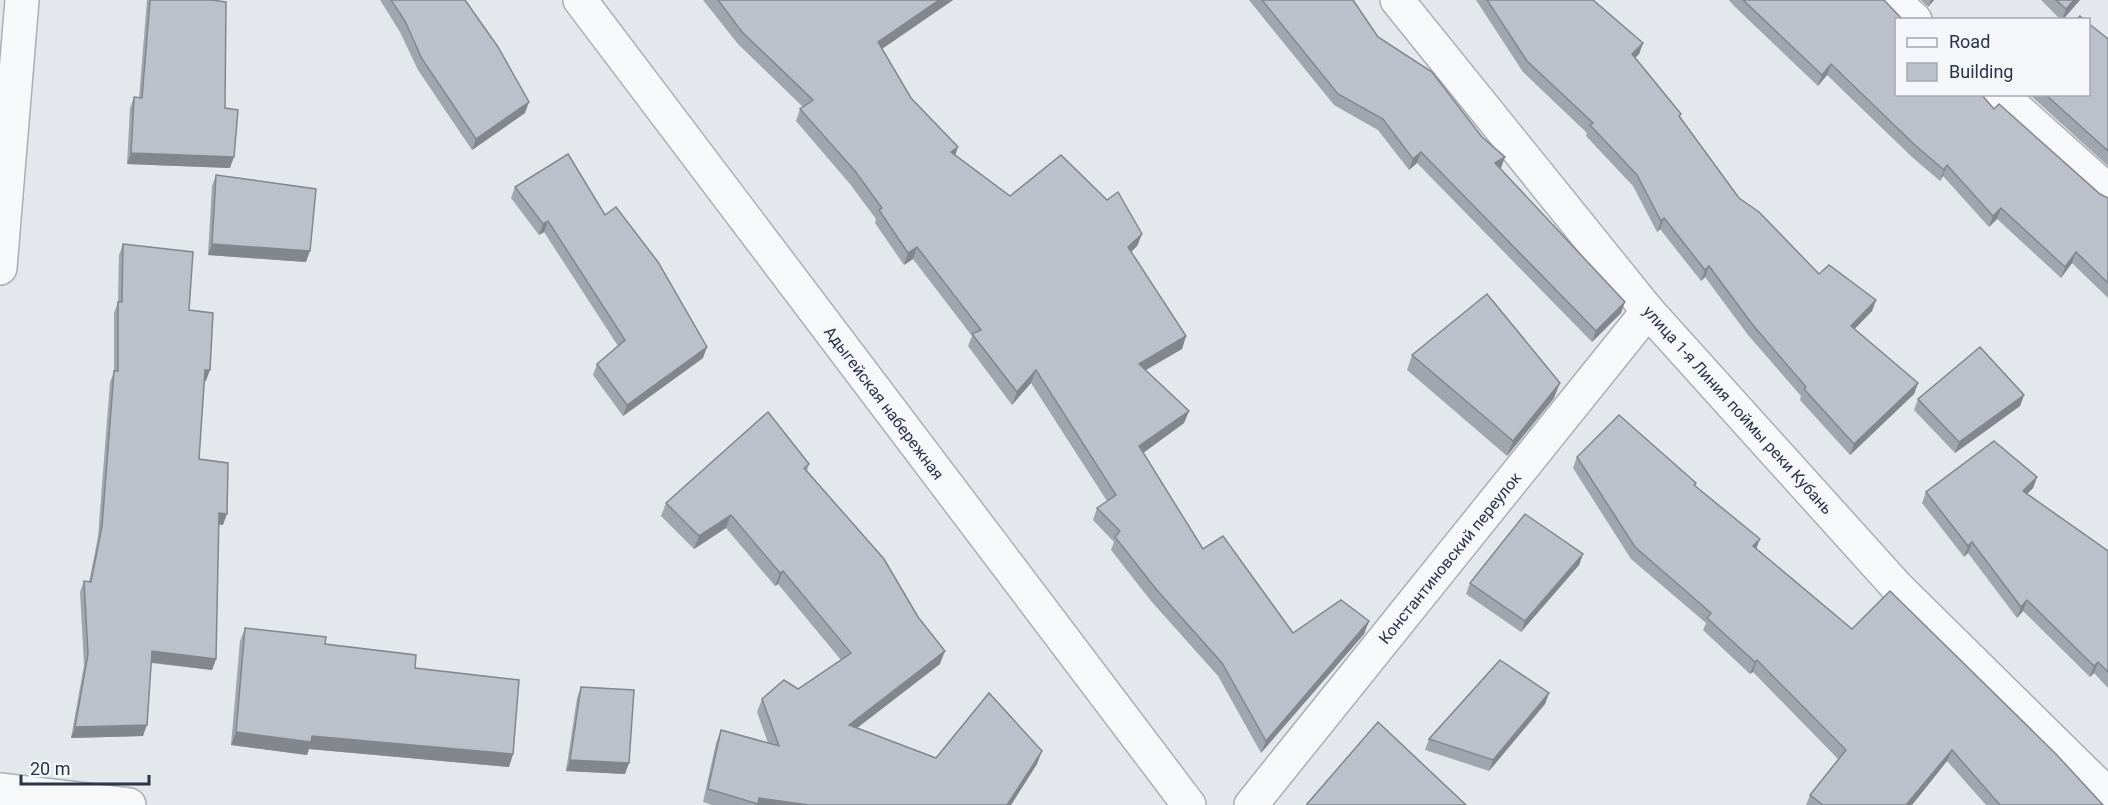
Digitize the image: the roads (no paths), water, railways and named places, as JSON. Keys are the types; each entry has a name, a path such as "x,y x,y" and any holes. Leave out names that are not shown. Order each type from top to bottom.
{"street":[{"path":"0,268 22,0"},
{"name":"Адыгейская набережная","path":"580,0 1189,805"},
{"name":"улица 1-я Линия поймы реки Кубань","path":"1397,0 1648,312 1897,587 2108,795"},
{"path":"1893,0 1913,18"},
{"path":"2002,96 2108,191"},
{"name":"Константиновский переулок","path":"1251,805 1648,312"},
{"path":"0,790 129,805"}]}
